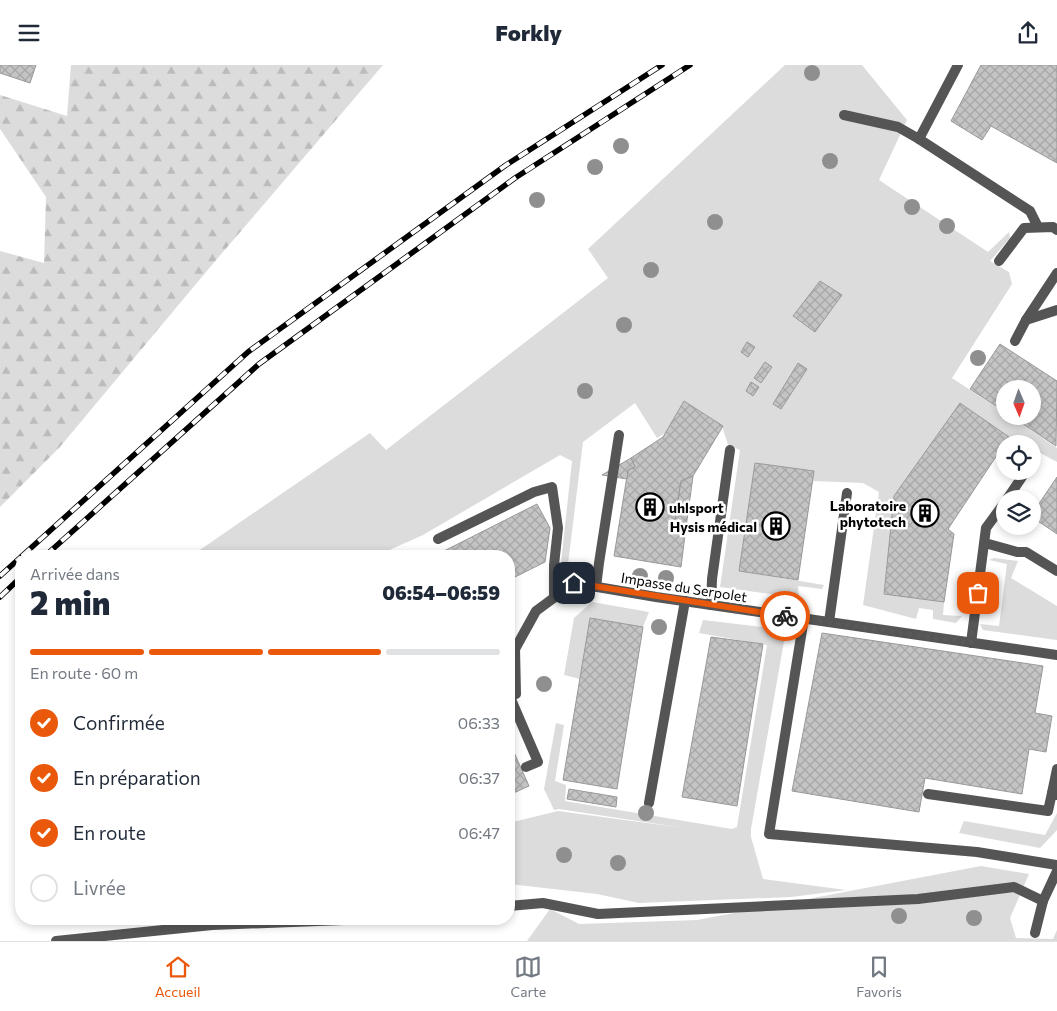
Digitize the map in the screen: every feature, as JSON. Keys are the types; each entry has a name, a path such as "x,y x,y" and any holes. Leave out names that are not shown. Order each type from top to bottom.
{"street":[{"path":"919,139 958,65"},
{"path":"844,115 898,127 919,139 1030,211 1038,227"},
{"path":"999,261 1024,228 1053,227 1057,230"},
{"path":"1015,341 1026,320 1057,273"},
{"path":"1026,320 1057,310"},
{"path":"596,587 619,435"},
{"path":"711,605 712,579 730,450"},
{"path":"438,539 534,493 552,487 558,528 554,565 554,598"},
{"path":"829,622 847,493"},
{"path":"971,643 986,528 996,514"},
{"path":"985,543 1017,552 1026,552 1057,571"},
{"name":"Impasse du Serpolet","path":"515,645 536,611 574,583 804,619 1057,655"},
{"path":"649,803 685,601"},
{"path":"804,619 769,834 977,852 1057,865"},
{"path":"515,710 538,762 526,767"},
{"path":"928,794 1048,811 1054,794 1057,769"},
{"path":"1035,933 1043,901 1057,871"},
{"path":"515,905 543,903 598,914 918,899 1014,887 1043,901"},
{"path":"56,941 212,925"}],"green space":[{"path":"71,65 383,65 59,448 0,507 0,251 44,263 46,197 0,129 0,95 67,116"},
{"path":"785,65 862,65 907,120 879,180 988,252 1009,232 1010,238 990,261 1009,272 1012,284 952,378 996,407 996,425 1023,425 1038,435 1007,435 985,422 960,403 894,496 884,594 944,602 943,615 962,616 956,623 933,619 933,610 919,608 916,619 863,605 879,492 863,483 812,481 813,471 755,463 739,571 824,585 822,589 798,586 799,598 720,587 740,450 728,445 722,426 685,402 665,433 657,438 635,403 583,442 567,572 560,572 572,461 560,455 423,535 389,550 200,550 370,433 386,450 608,278 588,249"},
{"path":"1041,437 1057,448 1057,462 1041,453"},
{"path":"994,558 1018,561 1011,578 1057,606 1057,640 983,630 980,624 999,626 1007,564 989,560"},
{"path":"592,602 649,612 643,627 590,618 580,679 564,675 574,618"},
{"path":"703,620 786,630 751,837 763,879 846,890 791,897 639,903 597,894 515,885 515,822 558,811 684,828 559,809 554,810 544,789 556,723 564,725 555,781 566,785 565,801 732,829 737,827 767,645 699,633"},
{"path":"1057,813 1057,830 1040,848 959,833 964,821 1045,835"},
{"path":"981,866 1029,874 1010,918 1016,938 1053,939 1057,930 1057,941 527,941 550,909 579,924 697,920"}],"building":[{"path":"0,65 36,65 30,83 0,73"},
{"path":"981,65 1057,65 1057,163 991,126 982,140 951,121"},
{"path":"820,281 842,295 815,332 793,316"},
{"path":"747,342 755,347 748,357 741,352"},
{"path":"1000,344 1057,381 1056,446 1024,425 1041,425 1041,380 996,380 996,406 970,389"},
{"path":"765,362 772,367 761,383 754,378"},
{"path":"798,363 807,369 781,409 773,404"},
{"path":"751,382 759,387 753,396 746,391"},
{"name":"uhlsport","path":"684,401 723,426 693,476 681,481 673,533 685,535 681,567 614,556 628,470 635,467 631,458 663,437"},
{"name":"Laboratoire phytotech","path":"960,403 1006,435 996,435 996,457 948,529 954,534 944,602 884,594 894,496"},
{"path":"631,458 635,467 628,470 627,479 602,475"},
{"name":"Hysis médical","path":"755,463 814,471 798,580 739,571"},
{"path":"693,476 685,535 673,533 681,481"},
{"path":"1057,477 1057,534 1041,523 1041,501"},
{"path":"537,504 550,528 545,562 515,577 515,550 446,550"},
{"path":"590,618 643,627 617,789 563,780"},
{"path":"822,633 1043,666 1035,713 1052,716 1046,752 1029,749 1022,794 925,778 919,812 792,791"},
{"path":"711,637 763,644 737,806 682,797"},
{"path":"515,754 529,786 515,792"},
{"path":"569,789 617,797 616,807 567,799"}],"railway":[{"path":"29,550 248,352 506,165 662,65"},
{"path":"52,550 259,364 515,178 690,65"},
{"path":"0,576 15,562"},
{"path":"0,597 15,583"}],"way so far":[{"path":"785,616 971,643 978,593"}],"place":[{"name":"uhlsport","path":"650,507"},
{"name":"Laboratoire phytotech","path":"925,513"},
{"name":"Hysis médical","path":"776,526"}],"route":[{"path":"574,583 785,616"}]}
